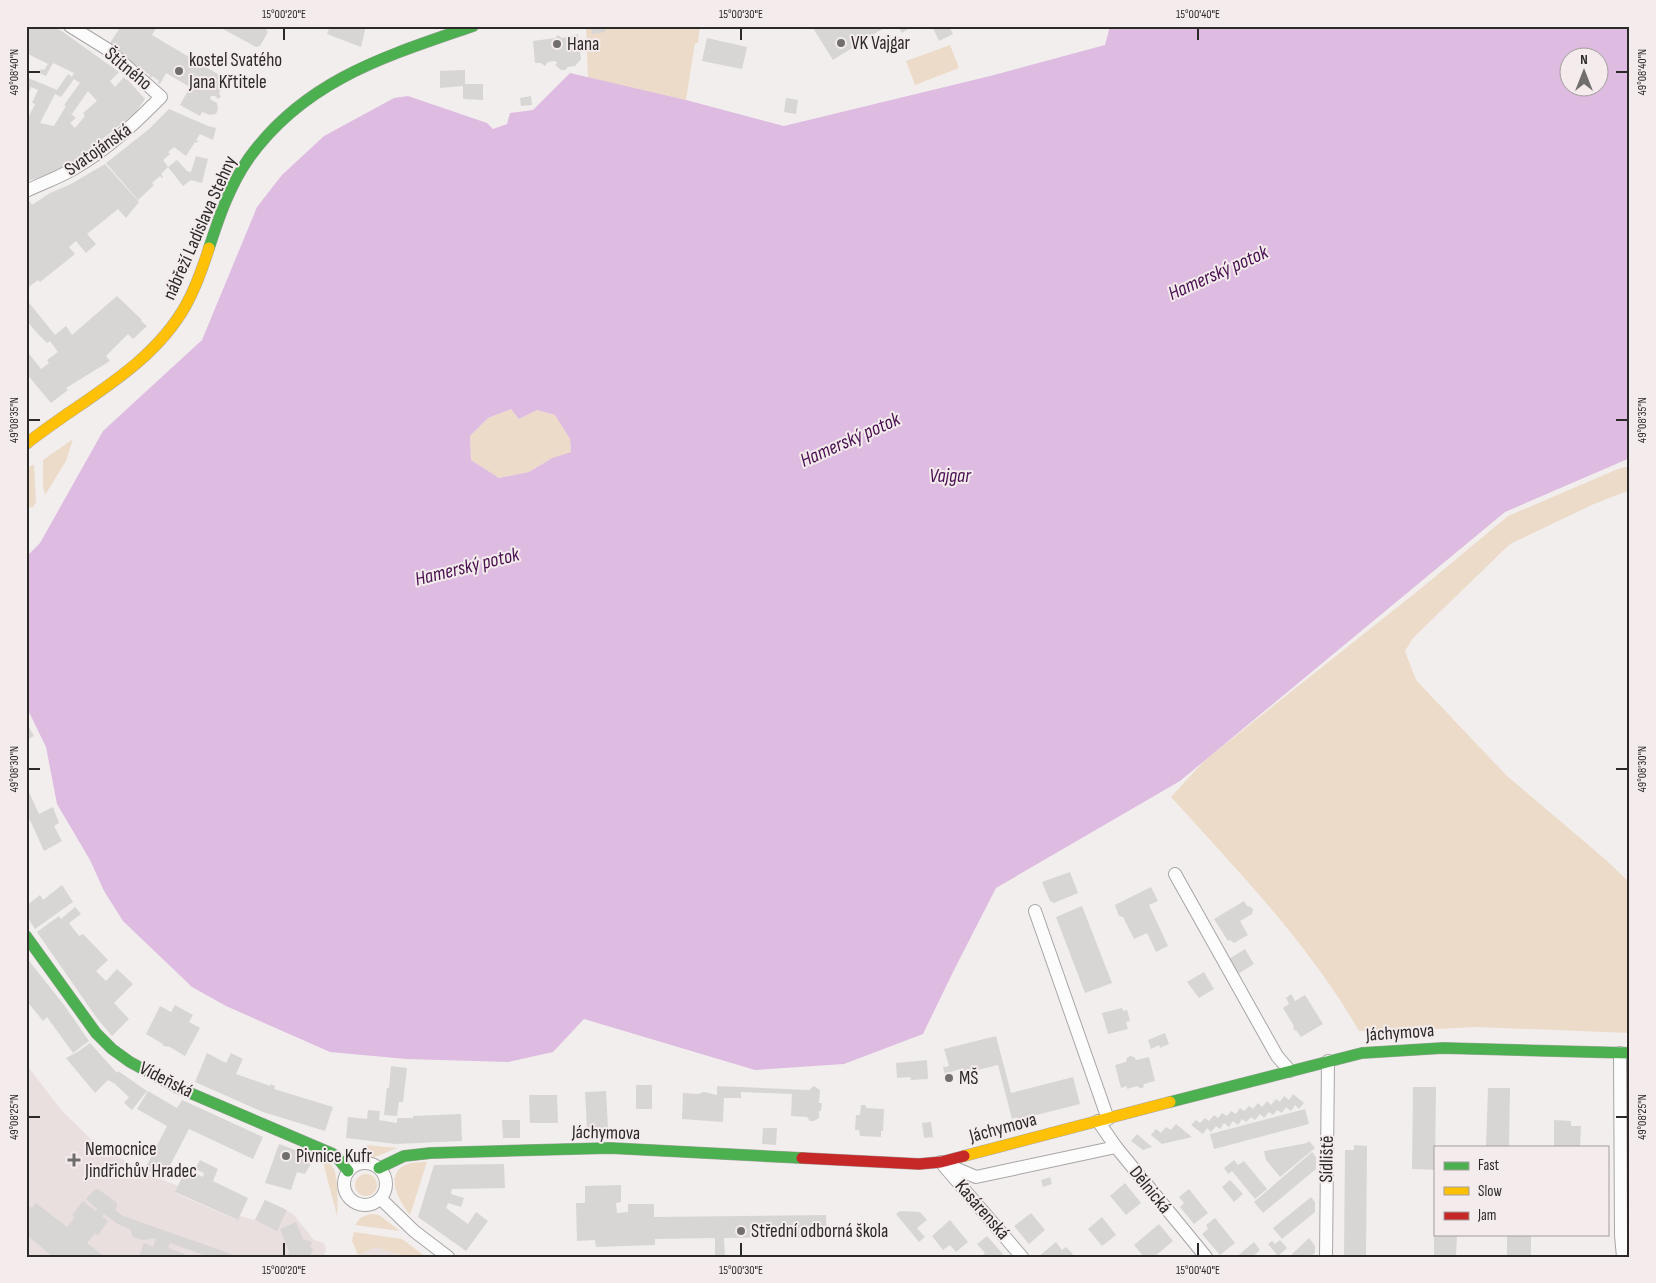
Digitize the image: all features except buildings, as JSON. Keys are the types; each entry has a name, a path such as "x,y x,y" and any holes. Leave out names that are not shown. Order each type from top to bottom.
{"street":[{"name":"Štítného","path":"70,26 106,49 161,97"},
{"name":"nábřeží Ladislava Stehny","path":"26,444 137,364 161,341 189,300 228,198 242,170 255,149 279,121 313,94 336,80 374,62 473,26"},
{"name":"Svatojánská","path":"26,191 74,169 106,149 136,123 161,97"},
{"path":"1175,874 1277,1056 1290,1071"},
{"name":"Dělnická","path":"1035,911 1103,1120 1116,1148 1206,1257"},
{"name":"Vídeňská","path":"26,936 57,982 96,1033 112,1049 130,1062 176,1087 331,1153 336,1156 348,1171"},
{"name":"Jáchymova","path":"379,1168 404,1156 431,1153 610,1148 918,1164 941,1162 1362,1053 1443,1048 1484,1048 1625,1053"},
{"path":"1623,1257 1621,1234 1625,1053"},
{"name":"Sídliště","path":"1326,1257 1328,1061"},
{"path":"941,1162 976,1177 1116,1148"},
{"name":"Kasárenská","path":"941,1162 1022,1257"},
{"path":"366,1163 379,1168 384,1173 387,1186 381,1199 369,1206 361,1206 349,1199 343,1182 348,1171 353,1166 366,1163"},
{"path":"381,1199 414,1231 448,1257"}],"shaded area":[{"path":"586,26 700,26 698,43 695,43 686,100 588,78"},
{"path":"950,45 959,68 915,85 906,61"},
{"path":"511,409 519,419 537,410 555,415 570,439 571,452 552,458 529,472 499,478 471,460 470,436 488,418"},
{"path":"73,439 66,461 45,495 43,460"},
{"path":"34,465 36,502 33,507 26,508 26,469"},
{"path":"1630,466 1630,490 1594,504 1510,544 1413,638 1405,651 1416,680 1506,775 1606,860 1630,883 1630,1033 1476,1027 1359,1031 1318,968 1295,938 1247,881 1171,797 1204,761 1424,586 1508,516 1618,469"},
{"name":"Nemocnice Jindřichův Hradec","path":"26,1064 62,1111 97,1145 148,1174 178,1186 175,1193 237,1220 240,1216 255,1220 265,1200 293,1214 314,1240 324,1243 326,1249 324,1256 326,1257 26,1257"},
{"path":"1628,1086 1630,1086 1630,1257 1628,1257"},
{"path":"367,1145 397,1148 375,1157 364,1155"},
{"path":"322,1158 334,1169 337,1192 337,1216"},
{"path":"427,1162 410,1215 398,1195 395,1179 402,1167 411,1163"},
{"path":"366,1174 374,1177 377,1185 374,1193 366,1196 358,1193 355,1185 358,1177"},
{"path":"370,1214 379,1215 400,1231 355,1225 360,1218"},
{"path":"354,1232 402,1239 426,1257 407,1257 376,1247 358,1255 352,1241"},
{"path":"376,1247 407,1257 353,1257"}],"water":[{"name":"Vajgar","path":"1110,26 1630,26 1630,458 1505,512 1180,781 996,888 923,1034 844,1064 755,1070 584,1019 553,1052 508,1062 406,1059 330,1052 226,1006 192,987 123,921 104,891 90,860 57,804 46,747 26,706 26,557 40,543 103,431 202,340 257,207 282,175 324,136 394,98 408,96 487,123 493,129 507,124 510,113 533,110 570,73 686,100 784,126 990,76 1105,45","holes":["511,409 519,419 537,410 555,415 570,439 571,452 552,458 529,472 499,478 471,460 470,436 488,418"]}],"traffic: fast":[{"path":"209,248 226,202 242,168 271,131 295,109 349,74 379,60 473,26"},
{"path":"26,936 96,1033 112,1049 130,1062 176,1087 331,1153 336,1156 348,1171"},
{"path":"1170,1102 1362,1053 1443,1048 1630,1053"},
{"path":"379,1168 404,1156 431,1153 610,1148 802,1158"}],"traffic: slow":[{"path":"26,444 113,382 154,347 186,305 199,277 209,248"},
{"path":"964,1156 1170,1102"}],"traffic: jam":[{"path":"802,1158 919,1164 941,1162 964,1156"}],"place":[{"name":"VK Vajgar","path":"841,43"},
{"name":"Hana","path":"557,44"},
{"name":"kostel Svatého Jana Křtitele","path":"179,71"},
{"name":"MŠ","path":"949,1078"},
{"name":"Pivnice Kufr","path":"286,1156"},
{"name":"Nemocnice Jindřichův Hradec","path":"74,1160"},
{"name":"Střední odborná škola","path":"741,1231"}],"water label":[{"name":"Hamerský potok","path":"1218,273"},
{"name":"Hamerský potok","path":"850,440"},
{"name":"Hamerský potok","path":"467,567"}]}
